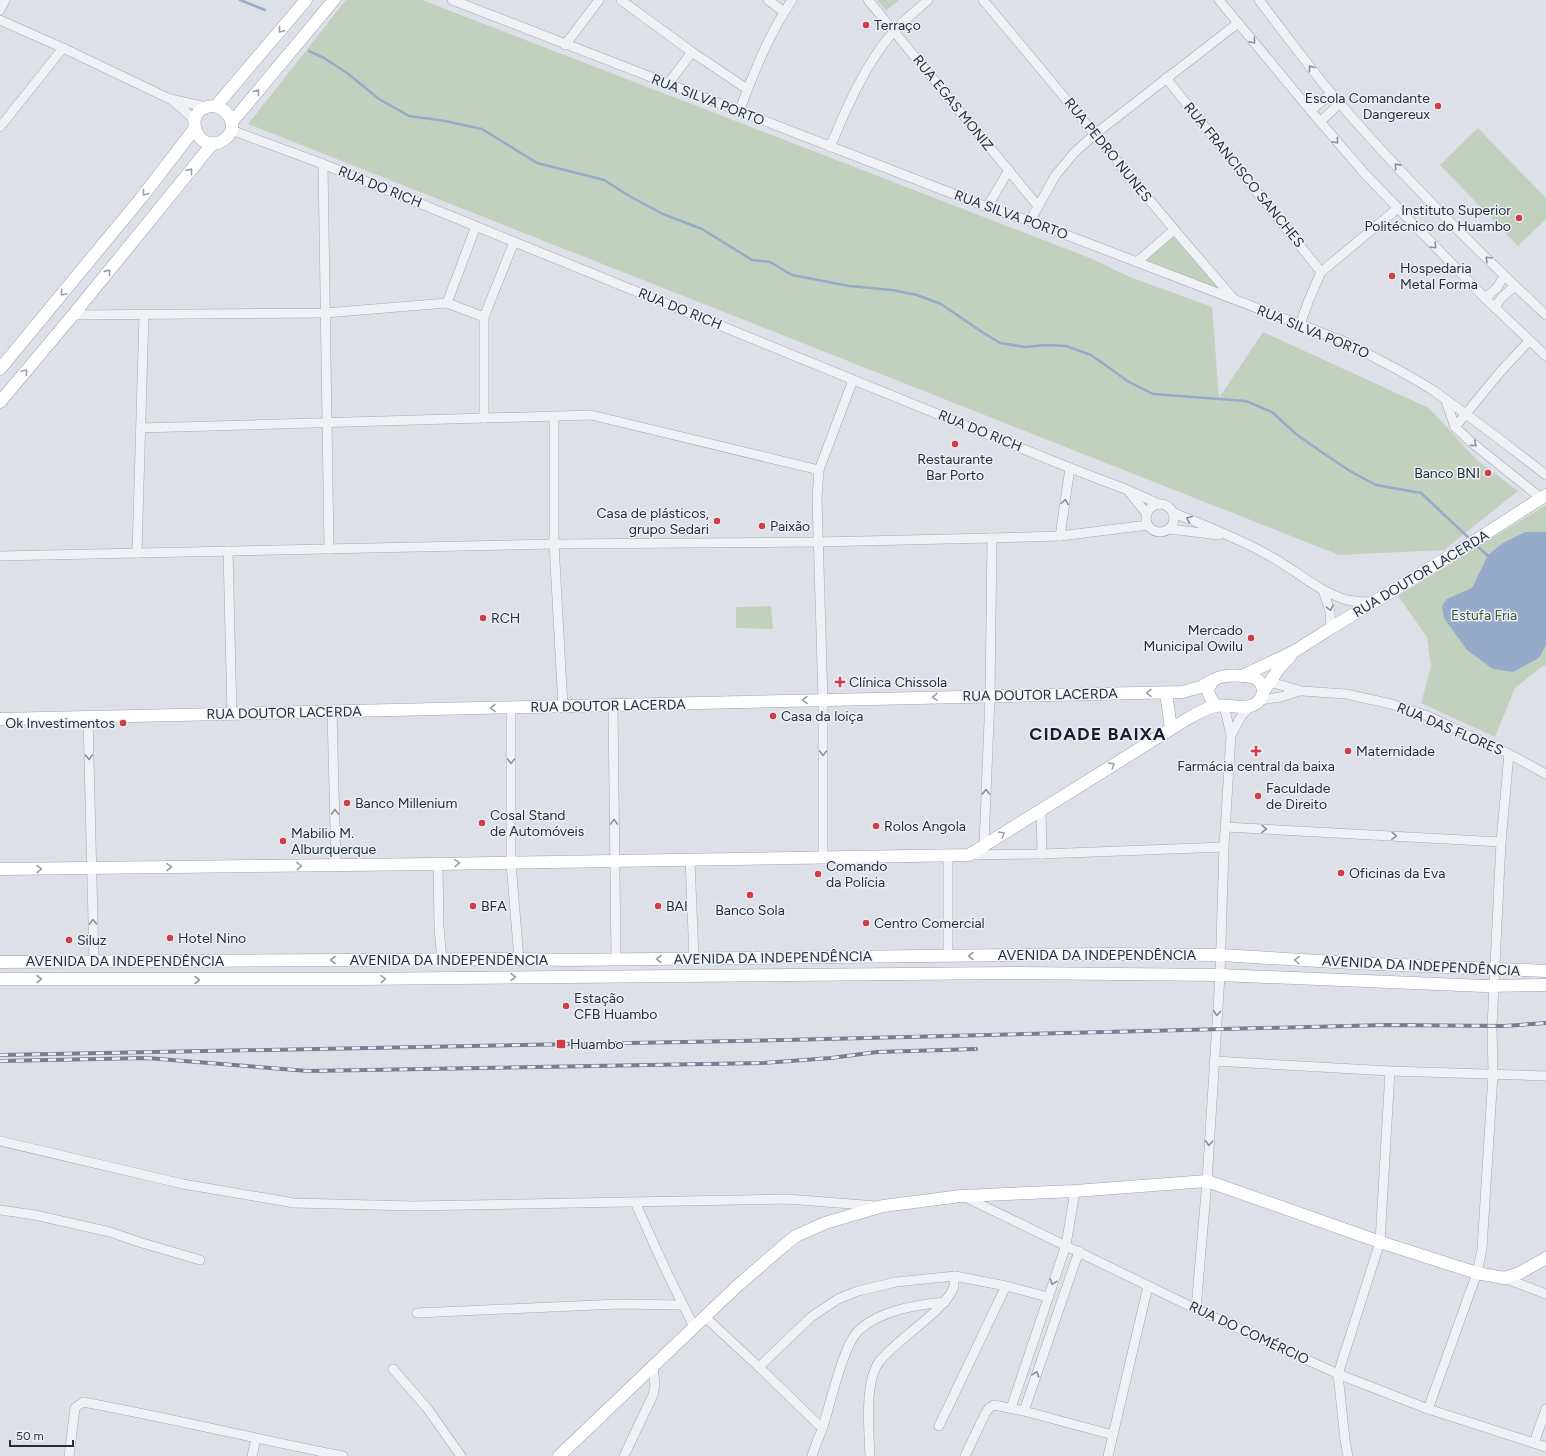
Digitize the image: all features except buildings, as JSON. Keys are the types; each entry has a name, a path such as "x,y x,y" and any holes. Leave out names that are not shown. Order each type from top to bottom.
{"main road":[{"path":"0,369 142,197 195,124 197,114 211,106 306,0"},
{"path":"195,124 201,139 213,143 224,140 231,126 334,0"},
{"path":"211,106 223,109 229,114 231,126"},
{"path":"0,402 213,143"},
{"name":"RUA DOUTOR LACERDA","path":"1242,676 1295,651 1473,542 1543,496"},
{"name":"RUA DOUTOR LACERDA","path":"1262,696 1280,667 1295,651"},
{"name":"RUA DOUTOR LACERDA","path":"0,719 1166,693 1186,692 1201,687 1220,677 1242,676 1270,682"},
{"path":"0,869 438,864 969,855 1171,728 1195,715 1220,706 1250,707 1262,696 1260,682 1255,678"},
{"path":"1213,680 1208,690 1210,697 1220,706"},
{"path":"1166,693 1171,728"},
{"path":"1106,954 1106,974"},
{"name":"AVENIDA DA INDEPENDÊNCIA","path":"4,962 519,959 616,960 1106,954 1221,955 1352,963 1546,971"},
{"path":"1090,955 1090,974"},
{"path":"827,958 828,975"},
{"path":"354,960 355,979"},
{"path":"567,960 568,978"},
{"path":"178,961 179,980"},
{"path":"4,962 4,979"},
{"path":"1352,963 1353,981"},
{"name":"AVENIDA DA INDEPENDÊNCIA","path":"4,979 179,980 828,975 1220,974 1495,986 1546,985"},
{"path":"559,1456 761,1264 796,1236 825,1223 882,1206 961,1196 1075,1191 1207,1181 1380,1242 1477,1274 1504,1278 1520,1273 1546,1258"}],"street":[{"path":"0,10 5,0"},
{"name":"RUA SILVA PORTO","path":"452,0 830,147 987,207 1030,220 1343,341 1388,364 1434,391 1546,475"},
{"path":"565,45 599,0"},
{"path":"621,0 692,52 747,89"},
{"path":"768,0 784,12"},
{"path":"739,112 747,89 762,56 784,12 792,0"},
{"name":"RUA EGAS MONIZ","path":"868,0 1038,206"},
{"path":"830,147 850,100 894,31 928,0"},
{"name":"RUA PEDRO NUNES","path":"983,0 1174,230 1235,300"},
{"path":"1220,0 1320,122 1365,174 1485,298 1546,356"},
{"path":"1259,0 1331,93 1409,180 1504,276 1546,315"},
{"path":"0,20 170,98 211,106"},
{"path":"1030,220 1055,176 1074,153 1095,134 1238,23"},
{"path":"0,127 63,48"},
{"path":"668,84 692,52"},
{"name":"RUA FRANCISCO SANCHES","path":"1166,78 1321,272"},
{"path":"1311,111 1331,93"},
{"path":"170,98 195,124"},
{"path":"1320,122 1340,103"},
{"name":"RUA DO RICH","path":"231,126 853,380 1128,490 1159,504"},
{"path":"323,164 329,549"},
{"path":"987,207 1009,170"},
{"path":"1300,325 1321,272 1398,208"},
{"path":"446,303 476,226"},
{"path":"1138,262 1174,230"},
{"path":"484,418 484,317 514,242"},
{"path":"1485,298 1497,288 1504,276"},
{"path":"1495,308 1501,298 1515,286"},
{"path":"73,315 325,313 446,303 484,317"},
{"path":"137,553 144,314"},
{"path":"1455,426 1501,371 1529,341"},
{"path":"823,857 823,700 817,498 819,470 853,380"},
{"path":"1446,401 1455,426 1471,442 1543,496"},
{"path":"141,428 591,415 819,470"},
{"path":"554,416 554,544 563,707"},
{"path":"1060,536 1070,468"},
{"path":"1128,490 1147,514"},
{"path":"1174,513 1174,522 1170,529 1165,532 1156,532 1148,525 1146,520 1149,510 1159,504 1168,506 1174,513 1230,536 1269,555 1323,590 1349,600 1375,602"},
{"path":"0,556 554,544 818,542 992,538 1060,536 1148,525"},
{"path":"1170,529 1230,536"},
{"path":"984,845 990,696 992,538"},
{"path":"228,551 232,715"},
{"path":"1323,590 1330,611 1331,628"},
{"name":"RUA DAS FLORES","path":"1270,682 1302,691 1346,694 1391,704 1428,716 1509,754 1546,774"},
{"name":"RUA DAS FLORES","path":"1262,696 1281,697 1302,691"},
{"path":"613,706 616,960"},
{"path":"1196,1309 1207,1181 1220,974 1224,846 1231,735 1220,706"},
{"path":"1231,735 1242,715 1250,707"},
{"path":"511,708 511,862 519,959"},
{"path":"332,712 336,865"},
{"path":"88,718 94,961"},
{"path":"1428,1409 1477,1274 1482,1249 1493,1074 1492,1026 1501,842 1509,754"},
{"path":"1041,810 1042,854"},
{"path":"1225,827 1501,842"},
{"path":"969,855 1042,854 1224,846"},
{"path":"948,855 948,956"},
{"path":"690,860 694,959"},
{"path":"438,864 439,927 442,960"},
{"path":"1214,1061 1390,1071 1546,1076"},
{"path":"1348,1456 1344,1440 1338,1374 1380,1242 1390,1071"},
{"path":"0,1141 183,1184 294,1204 413,1206 787,1199 882,1206"},
{"path":"1011,1408 1066,1245 1075,1191"},
{"name":"RUA DO COMÉRCIO","path":"961,1196 1079,1251 1196,1309 1338,1374 1428,1409 1546,1447"},
{"path":"635,1202 694,1328"},
{"path":"0,1210 35,1215 110,1232 200,1260"},
{"path":"1024,1411 1079,1251"},
{"path":"759,1367 810,1316 838,1299 858,1291 896,1282 955,1276 1006,1286 1048,1297"},
{"path":"870,1456 868,1411 870,1387 878,1363 898,1342 945,1302 954,1286 955,1276"},
{"path":"1504,1278 1546,1294"},
{"path":"939,1426 1006,1286"},
{"path":"1108,1456 1148,1286"},
{"path":"812,1456 848,1346 857,1331 878,1318 919,1305 945,1302"},
{"path":"417,1313 619,1304 683,1305"},
{"path":"705,1317 822,1428"},
{"path":"624,1456 653,1394 653,1366"},
{"path":"393,1369 428,1408 461,1456"},
{"path":"69,1456 75,1408 83,1402 342,1456"},
{"path":"965,1456 969,1445 989,1408 994,1405 1024,1411 1113,1435"},
{"path":"1534,1443 1546,1409"},
{"path":"252,1456 256,1439"}],"green space":[{"path":"346,0 422,0 1090,258 1130,277 1212,307 1219,398 1263,332 1429,408 1478,461 1518,491 1444,550 1339,555 248,124"},
{"path":"877,0 899,0 886,11"},
{"path":"1478,128 1546,198 1546,219 1518,246 1440,165"},
{"path":"1173,236 1223,292 1144,261"},
{"name":"Estufa Fria","path":"1546,505 1546,665 1515,688 1495,737 1421,703 1431,667 1427,637 1398,596"},
{"path":"771,606 773,629 736,628 736,607"}],"water":[{"path":"1525,532 1546,532 1546,645 1539,658 1513,672 1493,669 1467,650 1444,618 1442,606 1447,599 1472,588 1488,555 1503,543"}],"waterway":[{"path":"240,0 265,10"},
{"path":"309,51 324,58 347,73 379,99 409,116 445,121 482,129 537,163 604,180 631,197 663,214 702,229 752,260 770,262 792,275 849,286 892,290 917,295 941,304 1000,343 1025,347 1046,345 1066,346 1091,355 1129,382 1153,394 1246,401 1272,412 1296,434 1320,451 1350,471 1376,485 1421,493 1470,539"},
{"path":"1475,544 1488,556"}],"railway":[{"path":"0,1055 784,1040 1386,1025 1504,1026 1546,1023"},
{"path":"0,1061 147,1058 308,1071 763,1063 831,1058 877,1052 976,1049"}],"place":[{"name":"Terraço","path":"866,25"},
{"name":"Escola Comandante Dangereux","path":"1438,106"},
{"name":"Instituto Superior Politécnico do Huambo","path":"1519,218"},
{"name":"Hospedaria Metal Forma","path":"1392,276"},
{"name":"Restaurante Bar Porto","path":"955,444"},
{"name":"Banco BNI","path":"1488,473"},
{"name":"Casa de plásticos, grupo Sedari","path":"717,521"},
{"name":"Paixão","path":"762,526"},
{"name":"RCH","path":"483,618"},
{"name":"Mercado Municipal Owilu","path":"1251,638"},
{"name":"Clínica Chissola","path":"840,682"},
{"name":"Casa da loiça","path":"773,716"},
{"name":"Ok Investimentos","path":"123,723"},
{"name":"Farmácia central da baixa","path":"1256,751"},
{"name":"Maternidade","path":"1348,751"},
{"name":"Faculdade de Direito","path":"1258,796"},
{"name":"Banco Millenium","path":"347,803"},
{"name":"Cosal Stand de Automóveis","path":"482,823"},
{"name":"Rolos Angola","path":"876,826"},
{"name":"Mabilio M. Alburquerque","path":"283,841"},
{"name":"Oficinas da Eva","path":"1341,873"},
{"name":"Comando da Polícia","path":"818,874"},
{"name":"Banco Sola","path":"750,895"},
{"name":"BFA","path":"473,906"},
{"name":"BAI","path":"658,906"},
{"name":"Centro Comercial","path":"866,923"},
{"name":"Hotel Nino","path":"170,938"},
{"name":"Siluz","path":"69,940"},
{"name":"Estação CFB Huambo","path":"566,1006"},
{"name":"Huambo","path":"561,1044"}],"district":[{"name":"CIDADE BAIXA","path":"1098,734"}]}
